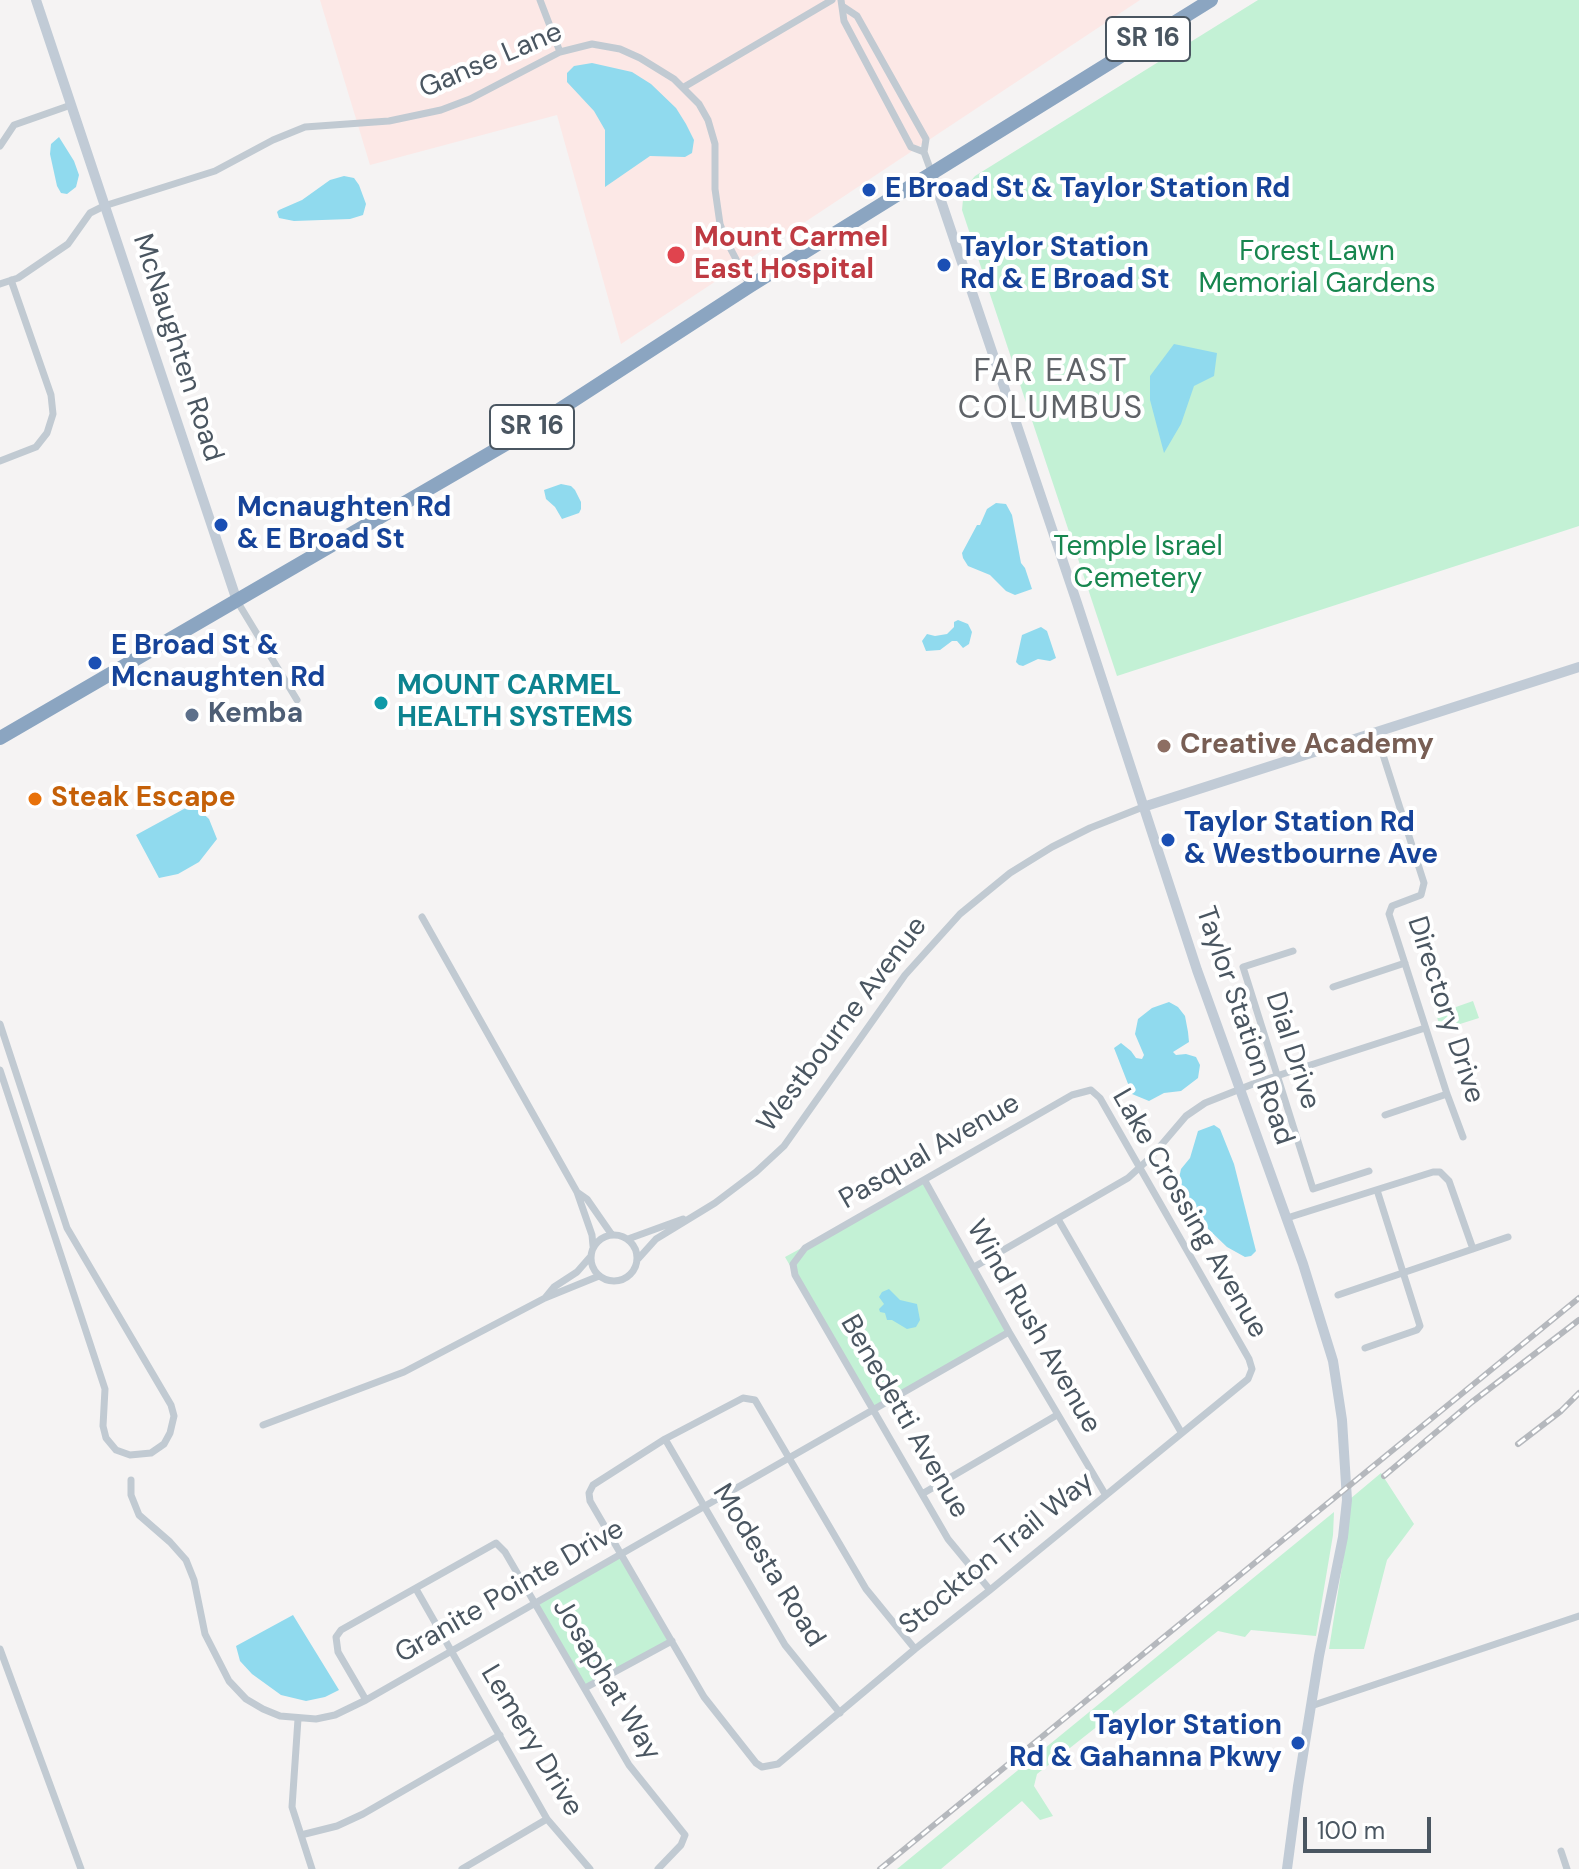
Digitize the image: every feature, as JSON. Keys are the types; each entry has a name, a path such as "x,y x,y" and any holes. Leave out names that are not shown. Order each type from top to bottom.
{"highway":[{"name":"SR 16","path":"0,738 511,441 750,286 1211,0"}],"main road":[{"name":"McNaughten Road","path":"36,0 237,601"},
{"name":"Taylor Station Road","path":"932,174 1143,807 1239,1089 1287,1218 1333,1361 1342,1420 1347,1500 1343,1537 1311,1706 1287,1869"},
{"name":"Westbourne Avenue","path":"1143,807 1579,667"}],"street":[{"path":"540,0 560,52"},
{"path":"684,87 832,0"},
{"path":"841,3 844,21 911,147 924,152"},
{"path":"841,3 857,16 926,139 924,152 932,174"},
{"name":"Ganse Lane","path":"104,206 222,168 273,140 305,127 389,121 441,110 470,99 560,52 592,44 620,49 658,68 684,87 699,104 715,144 715,189 720,224 750,286"},
{"path":"0,146 14,125 71,105"},
{"path":"0,284 31,270 68,244 90,213 104,206"},
{"path":"0,461 36,447 47,433 53,414 51,395 11,280"},
{"name":"McNaughten Road","path":"237,601 297,700"},
{"name":"Directory Drive","path":"1376,733 1424,883 1421,895 1395,904 1390,910 1425,1028 1463,1137"},
{"name":"Westbourne Avenue","path":"638,1259 656,1239 715,1203 784,1146 905,975 960,914 1010,873 1052,847 1143,807"},
{"path":"422,917 577,1192 592,1235 592,1252 591,1264 599,1276 620,1281 633,1273 637,1252 628,1239 612,1235 598,1241 592,1252 577,1272 554,1287 545,1298"},
{"name":"Dial Drive","path":"1293,951 1243,967 1313,1189 1369,1171"},
{"path":"1333,987 1405,963"},
{"path":"0,1024 67,1228 171,1405 174,1416 170,1433 164,1444 151,1453 130,1455 116,1450 106,1438 103,1426 105,1389 0,1070"},
{"path":"974,1267 1128,1178 1141,1168 1186,1116 1205,1103 1425,1028"},
{"name":"Lake Crossing Avenue","path":"1091,1090 1100,1098 1249,1359"},
{"name":"Pasqual Avenue","path":"795,1259 805,1248 1072,1095 1091,1090"},
{"path":"1385,1115 1447,1094"},
{"path":"1287,1218 1440,1172 1449,1181 1473,1249"},
{"name":"Wind Rush Avenue","path":"925,1181 1009,1332 1105,1494"},
{"path":"1365,1348 1417,1330 1420,1326 1377,1190"},
{"path":"577,1192 587,1199 612,1235"},
{"name":"Westbourne Avenue","path":"628,1239 685,1219"},
{"path":"1058,1219 1181,1432"},
{"path":"1338,1295 1508,1237"},
{"name":"Benedetti Avenue","path":"795,1259 795,1275 948,1539 990,1590"},
{"path":"263,1425 404,1372 545,1298 599,1276"},
{"name":"Granite Pointe Drive","path":"131,1480 131,1495 139,1515 186,1560 194,1580 205,1634 229,1681 246,1699 263,1709 298,1719 335,1715 1009,1332"},
{"name":"Stockton Trail Way","path":"672,1641 704,1697 756,1763 762,1767 778,1764 1248,1379 1252,1369 1249,1359"},
{"path":"585,1688 672,1641 590,1501 589,1493 593,1485 665,1439 743,1398 758,1403 866,1589 915,1649"},
{"path":"922,1494 1057,1415"},
{"name":"Modesta Road","path":"665,1439 785,1645 840,1713"},
{"name":"Josaphat Way","path":"416,1589 496,1543 505,1552 629,1765 685,1835 681,1845 658,1869"},
{"path":"366,1700 338,1652 336,1637 341,1630 416,1589"},
{"name":"Lemery Drive","path":"416,1589 547,1819 590,1869"},
{"path":"1311,1706 1579,1616"},
{"path":"0,1649 3,1666 81,1869"},
{"path":"298,1719 292,1807 312,1869"},
{"path":"301,1835 337,1826 363,1814 500,1735"},
{"path":"462,1869 547,1819"},
{"path":"1561,1851 1567,1869"}],"shaded area":[{"name":"Mount Carmel East Hospital","path":"320,0 1140,0 621,344 557,115 370,165"}],"green space":[{"name":"Forest Lawn Memorial Gardens","path":"1258,0 1579,0 1579,526 1117,676 962,210 964,189 975,176"},
{"path":"1473,1001 1479,1018 1441,1030 1436,1014"},
{"path":"925,1181 1009,1332 873,1408 785,1257"},
{"path":"1381,1473 1414,1524 1387,1560 1364,1649 1329,1649 1350,1499"},
{"path":"1334,1512 1316,1636 1251,1630 1245,1637 1218,1631 1037,1774 1034,1786 1053,1816 1040,1820 1022,1801 941,1869 897,1869"},
{"path":"621,1553 672,1641 585,1688 534,1604"}],"water":[{"path":"592,63 632,72 651,84 676,108 686,124 694,140 692,153 685,157 650,156 605,187 605,130 594,111 567,82 567,73 574,66"},
{"path":"59,137 79,175 76,187 67,194 61,193 57,186 50,154 51,144"},
{"path":"344,176 354,178 359,185 366,204 363,215 350,219 294,221 279,218 279,210 302,200 330,180"},
{"path":"1174,344 1217,353 1214,376 1194,386 1181,424 1164,453 1150,400 1150,376"},
{"path":"561,484 571,486 581,502 579,513 562,519 546,499 544,490"},
{"path":"996,503 1006,504 1012,515 1021,563 1032,589 1015,595 1006,591 990,575 968,566 963,558 962,553 977,525 980,525 987,509"},
{"path":"958,620 968,624 972,632 969,644 963,648 957,641 952,641 940,650 926,651 922,641 927,634 947,634"},
{"path":"1041,627 1047,631 1056,658 1019,665 1016,662 1022,635"},
{"path":"193,804 209,819 217,839 199,862 178,874 159,878 136,835"},
{"path":"1169,1002 1185,1016 1189,1042 1173,1052 1196,1057 1200,1065 1198,1078 1181,1091 1164,1093 1149,1101 1132,1094 1114,1048 1121,1043 1136,1058 1142,1059 1144,1055 1135,1034 1138,1019 1152,1008"},
{"path":"1214,1125 1220,1129 1234,1164 1256,1251 1251,1256 1245,1257 1227,1247 1175,1197 1181,1169 1190,1158 1198,1131"},
{"path":"889,1289 900,1300 917,1304 920,1320 916,1327 907,1329 887,1320 885,1313 880,1312 884,1304 879,1297"},
{"path":"293,1615 339,1690 325,1697 306,1701 281,1695 240,1661 236,1646"}],"railway":[{"path":"880,1869 1579,1298"},
{"path":"1384,1476 1472,1402 1579,1320"},
{"path":"1518,1444 1579,1393"}],"place":[{"name":"E Broad St & Taylor Station Rd","path":"869,190"},
{"name":"Mount Carmel East Hospital","path":"676,255"},
{"name":"Taylor Station Rd & E Broad St","path":"944,265"},
{"name":"Mcnaughten Rd & E Broad St","path":"221,525"},
{"name":"E Broad St & Mcnaughten Rd","path":"95,663"},
{"name":"MOUNT CARMEL HEALTH SYSTEMS","path":"381,703"},
{"name":"Kemba","path":"192,715"},
{"name":"Creative Academy","path":"1164,746"},
{"name":"Steak Escape","path":"35,799"},
{"name":"Taylor Station Rd & Westbourne Ave","path":"1168,840"},
{"name":"Taylor Station Rd & Gahanna Pkwy","path":"1298,1743"}],"district":[{"name":"FAR EAST COLUMBUS","path":"1051,392"}],"park label":[{"name":"Temple Israel Cemetery","path":"1138,564"}]}
